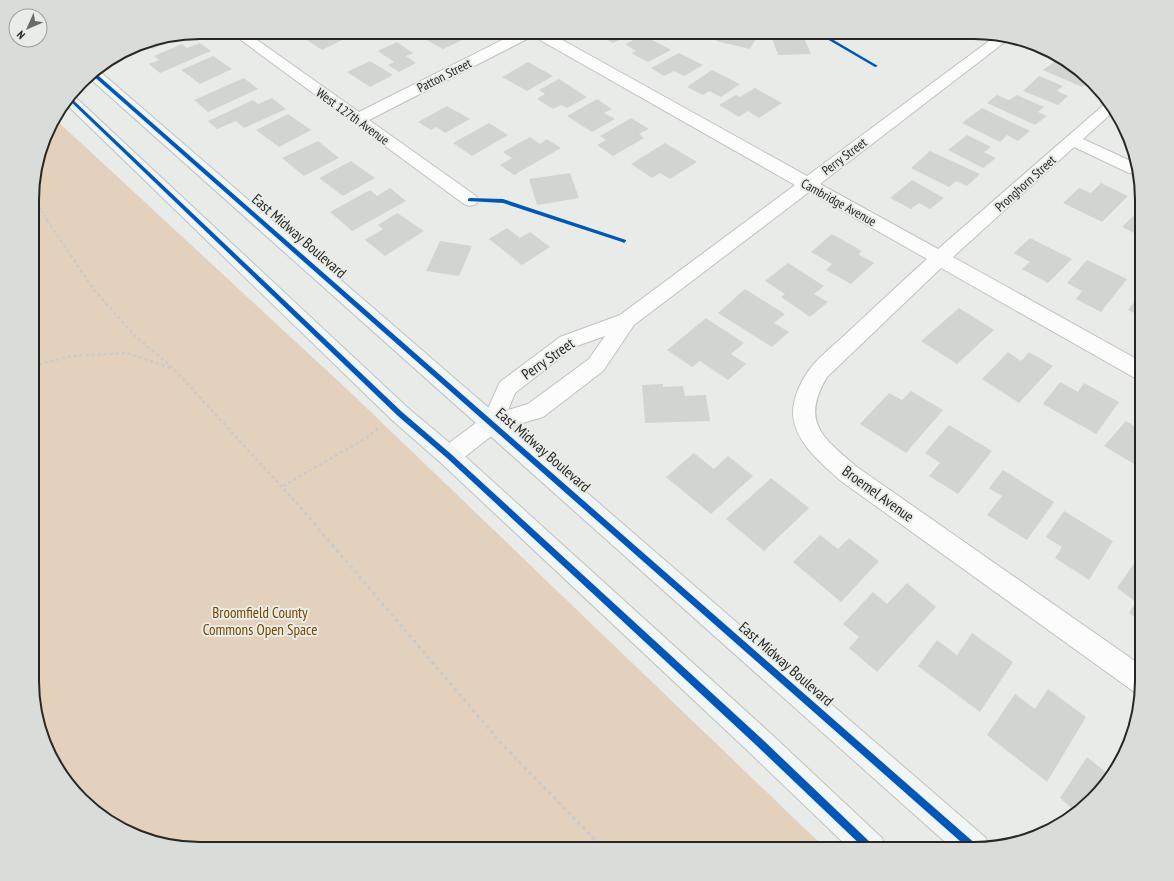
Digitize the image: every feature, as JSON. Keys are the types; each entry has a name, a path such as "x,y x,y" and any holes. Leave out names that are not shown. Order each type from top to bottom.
{"main road":[{"name":"East Midway Boulevard","path":"97,76 967,842"},
{"path":"73,101 394,408 449,456 759,742 864,842"}],"street":[{"name":"West 127th Avenue","path":"251,39 470,200"},
{"name":"Patton Street","path":"358,118 515,39"},
{"name":"Cambridge Avenue","path":"549,39 1135,368"},
{"name":"Perry Street","path":"492,423 507,388 567,342 626,320 999,41"},
{"name":"Pronghorn Street","path":"940,259 1107,109"},
{"path":"1072,140 1132,168"},
{"name":"Broemel Avenue","path":"940,259 820,371 810,384 805,400 803,415 814,441 826,454 849,474 1135,677"},
{"name":"Perry Street","path":"449,456 492,423 535,411 596,365 626,320"}],"path":[{"path":"39,207 94,290 136,337 173,368 283,486 501,743 597,842"},
{"path":"39,364 70,356 128,353 173,368"},
{"path":"283,486 368,437 381,426"}],"green space":[{"name":"Broomfield County Commons Open Space","path":"59,123 350,392 819,842 189,842 158,837 138,830 110,815 86,795 66,771 51,743 44,723 39,692 39,189 44,158 51,138"}],"building":[{"path":"306,39 342,40 322,50"},
{"path":"425,39 462,40 443,49"},
{"path":"605,39 621,39 613,43"},
{"path":"635,39 650,39 671,50 648,62 631,53 636,51 625,44"},
{"path":"717,39 756,39 750,49 716,41"},
{"path":"772,39 804,39 811,54 778,55"},
{"path":"172,41 152,49 150,47"},
{"path":"397,42 413,53 406,56 416,63 399,72 388,65 394,62 378,51"},
{"path":"200,43 211,51 160,73 149,64 159,60 154,56 182,44 187,48"},
{"path":"679,53 703,65 684,76 674,71 664,76 651,68"},
{"path":"213,56 232,69 200,84 181,70"},
{"path":"370,61 393,75 370,87 347,72"},
{"path":"1055,61 1072,72 1086,84 1082,87 1043,70"},
{"path":"528,62 553,76 527,91 502,77"},
{"path":"712,70 740,84 721,97 709,91 703,95 687,87"},
{"path":"1039,76 1063,86 1057,91 1068,96 1058,105 1023,91"},
{"path":"244,78 258,89 208,112 194,100"},
{"path":"559,79 587,97 567,108 561,105 553,109 537,99 545,94 539,90"},
{"path":"755,88 782,103 759,118 748,111 739,117 719,105 736,95 740,97"},
{"path":"997,95 1009,100 1017,95 1044,107 1038,112 1047,116 1035,125 987,103"},
{"path":"272,98 286,109 244,128 236,121 217,129 208,121 253,100 258,104"},
{"path":"597,99 612,109 604,113 615,119 592,132 567,116"},
{"path":"447,106 470,119 445,133 436,127 431,130 418,122"},
{"path":"982,108 1030,131 1018,141 1007,135 1000,142 962,123"},
{"path":"288,114 311,130 279,147 256,130"},
{"path":"631,118 649,129 639,134 644,138 613,156 597,145 606,140 600,136"},
{"path":"489,123 508,135 472,156 453,143"},
{"path":"967,135 991,147 984,152 996,158 983,168 948,150"},
{"path":"530,137 540,144 547,139 561,148 514,175 500,165 512,158 503,152"},
{"path":"318,141 339,158 304,176 282,158"},
{"path":"665,143 697,162 670,179 660,173 652,178 631,164"},
{"path":"930,151 980,174 967,186 956,181 949,187 911,168"},
{"path":"351,161 375,178 343,196 319,178"},
{"path":"570,173 579,198 537,205 529,179"},
{"path":"912,180 944,198 930,209 919,203 911,209 890,198"},
{"path":"1101,183 1128,196 1102,222 1063,203 1079,188 1091,193"},
{"path":"390,188 406,201 352,231 330,212 370,190 377,196"},
{"path":"397,213 424,231 385,256 365,240 383,229 378,225"},
{"path":"1133,216 1135,217 1135,234 1122,227"},
{"path":"507,228 520,238 530,232 550,247 522,265 489,239"},
{"path":"832,234 862,251 858,254 874,263 851,284 826,270 832,264 811,252"},
{"path":"1030,238 1072,259 1048,283 1022,269 1030,262 1014,253"},
{"path":"440,241 472,246 459,276 426,271"},
{"path":"1087,260 1127,279 1101,312 1076,299 1082,291 1067,283"},
{"path":"788,263 824,286 814,294 828,302 810,317 781,297 785,294 765,281"},
{"path":"745,289 785,314 774,323 789,332 772,347 718,313"},
{"path":"1135,301 1135,314 1128,310"},
{"path":"959,308 994,330 957,364 921,341"},
{"path":"706,318 744,343 731,354 746,364 728,380 700,361 692,367 667,350"},
{"path":"1008,352 1021,361 1029,352 1053,366 1019,403 982,379"},
{"path":"1060,382 1078,392 1084,383 1119,402 1096,434 1043,404"},
{"path":"663,384 663,387 683,386 685,396 706,395 710,421 645,423 642,385"},
{"path":"911,391 943,410 906,453 860,424 889,393 902,400"},
{"path":"1126,421 1135,427 1135,465 1104,446"},
{"path":"949,425 992,451 958,494 929,476 940,463 925,453"},
{"path":"694,453 714,469 728,456 753,476 711,514 666,477"},
{"path":"1003,470 1054,502 1027,540 987,515 1002,496 989,488"},
{"path":"771,478 809,508 764,551 726,519"},
{"path":"1064,511 1113,541 1089,580 1055,558 1062,547 1046,537"},
{"path":"820,535 838,549 849,538 879,561 841,602 793,562"},
{"path":"1135,562 1135,601 1117,588"},
{"path":"907,583 936,607 877,672 849,648 859,637 843,624 873,592 887,604"},
{"path":"1135,604 1135,617 1129,613"},
{"path":"972,633 1013,662 980,712 918,666 937,640 957,655"},
{"path":"1048,689 1086,717 1047,782 987,735 1015,694 1035,709"},
{"path":"1087,757 1107,773 1088,795 1072,809 1060,798"}],"cycle path":[{"path":"829,39 876,66"},
{"path":"97,76 967,842"},
{"path":"73,101 400,414 449,456 759,742 864,842"},
{"path":"470,200 503,201 624,241"}]}
